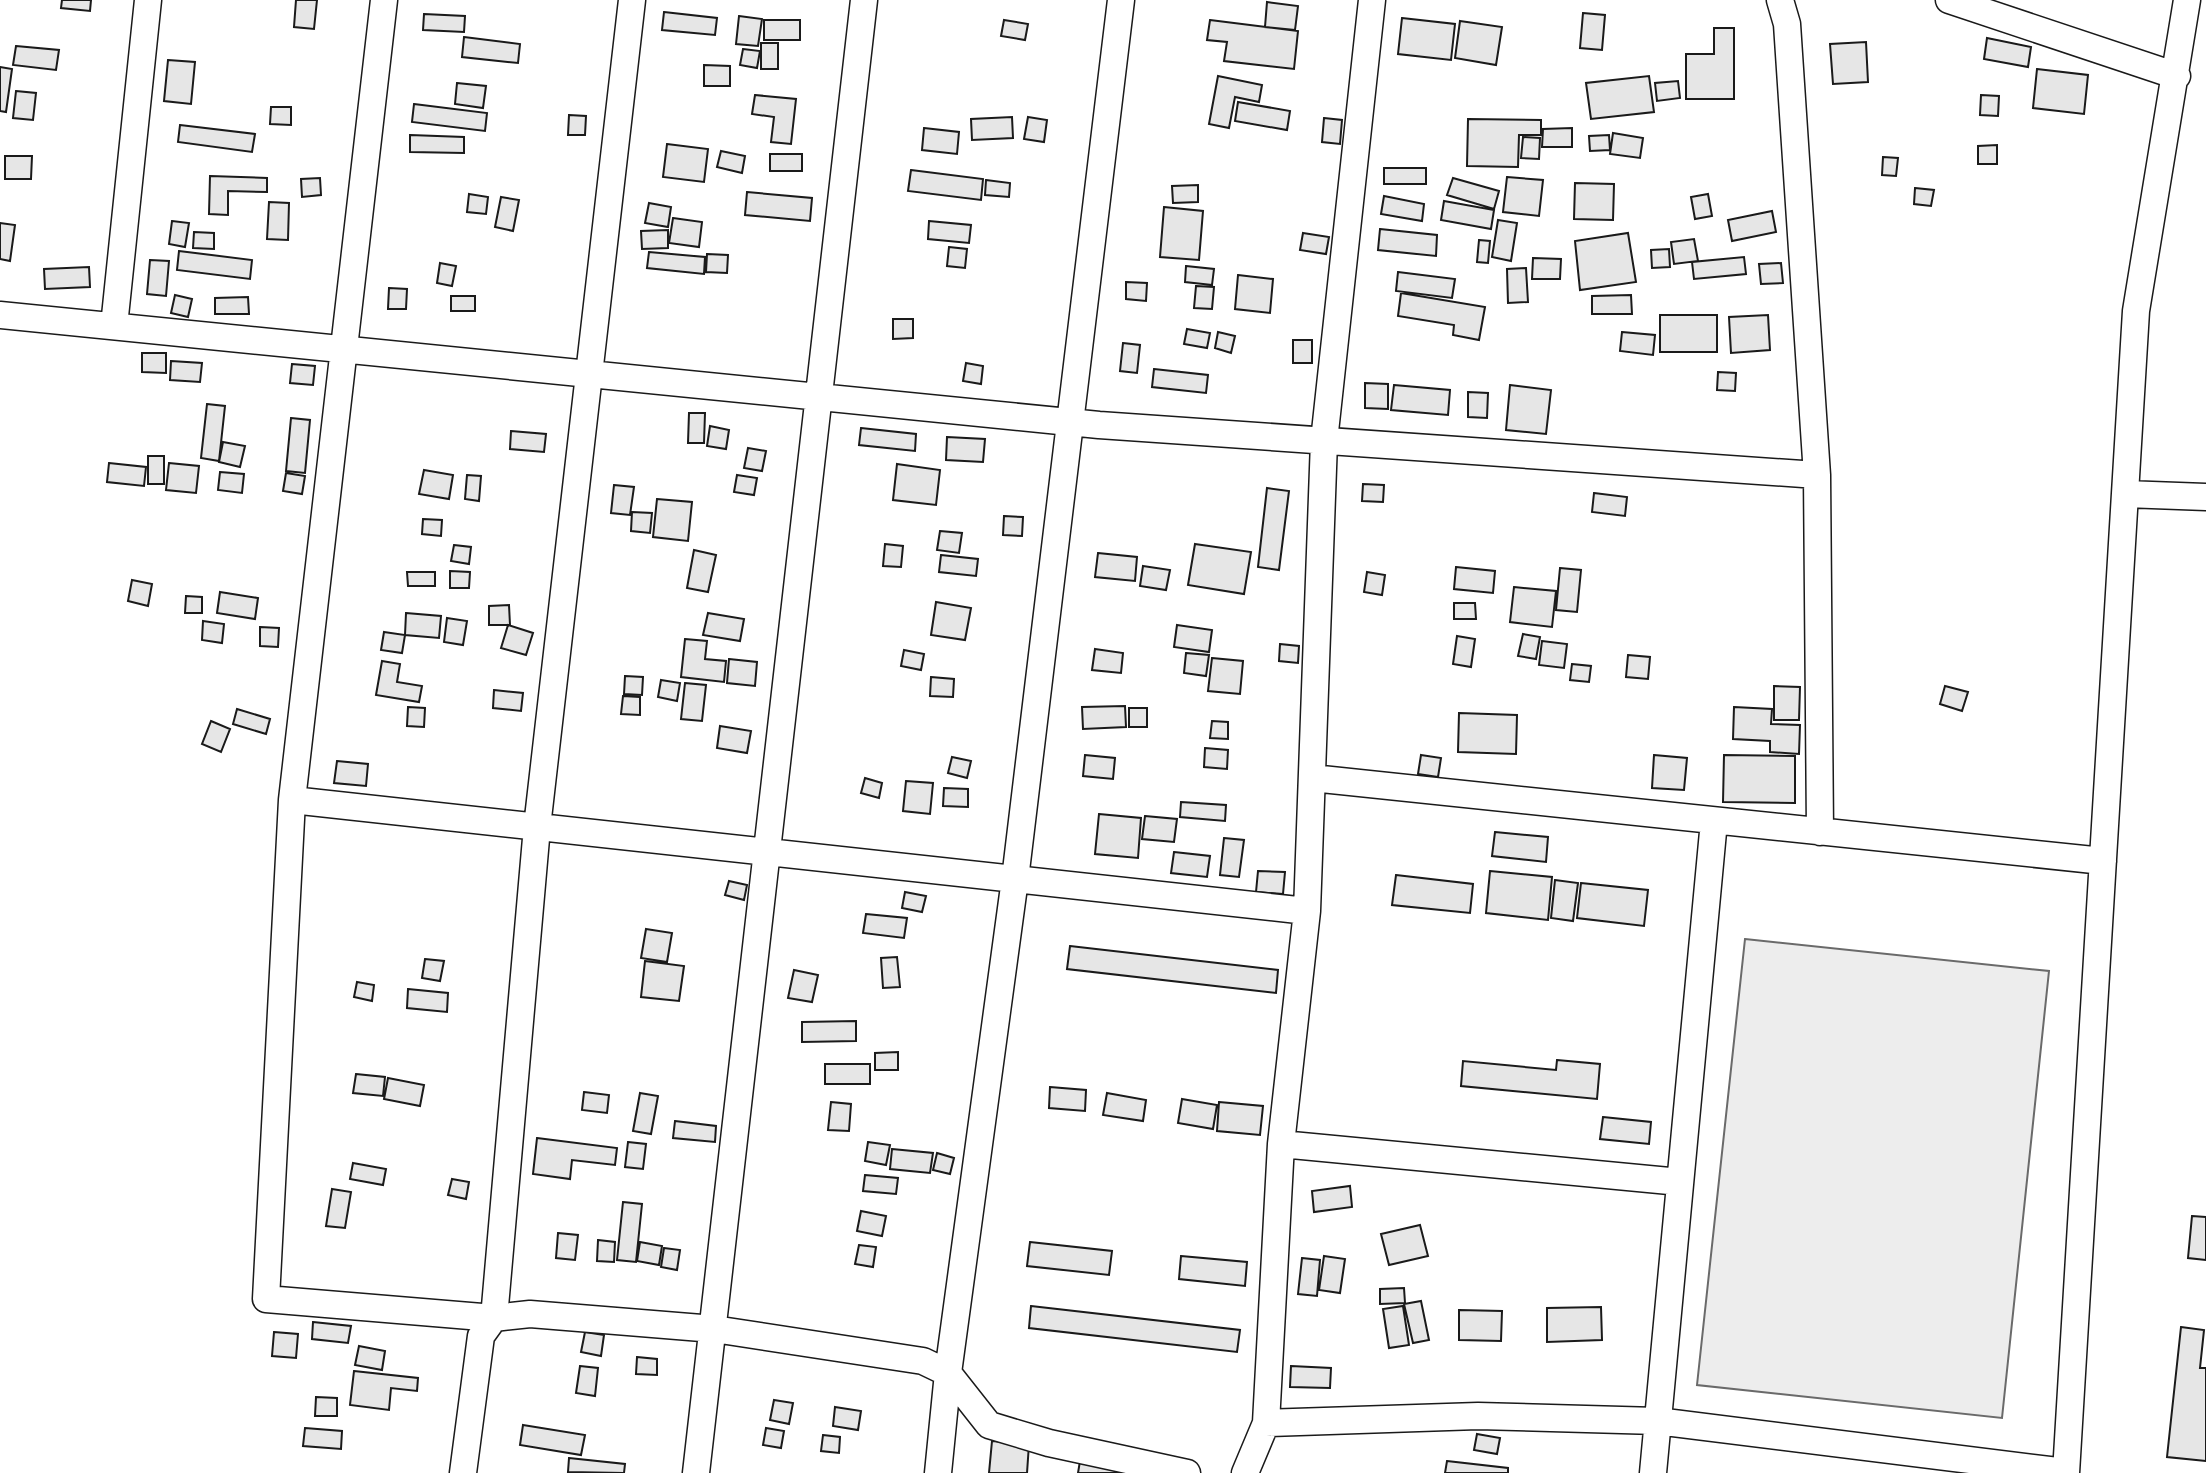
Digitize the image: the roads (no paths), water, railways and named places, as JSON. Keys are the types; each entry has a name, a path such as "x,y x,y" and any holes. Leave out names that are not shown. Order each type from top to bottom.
{"street":[{"path":"114,326 148,0"},
{"path":"384,0 292,800 266,1299 494,1318 530,1314 714,1329 923,1361 948,1373 989,1425 1049,1443 1186,1473"},
{"path":"463,1473 481,1336 494,1318 537,827 632,0"},
{"path":"696,1473 864,0"},
{"path":"938,1473 948,1373 1015,879 1121,0"},
{"path":"1245,1473 1266,1423 1281,1144 1307,911 1324,441 1372,0"},
{"path":"1780,0 1787,24 1817,475 1820,832"},
{"path":"1949,0 2177,76"},
{"path":"1266,1423 1478,1416 1657,1421 2066,1472 2136,311 2177,76 2194,38 2187,0"},
{"path":"0,315 1070,422 1817,475"},
{"path":"2125,494 2206,497"},
{"path":"1312,778 2103,861"},
{"path":"292,800 1307,911"},
{"path":"1653,1473 1714,821"},
{"path":"1281,1144 1680,1182"}]}
